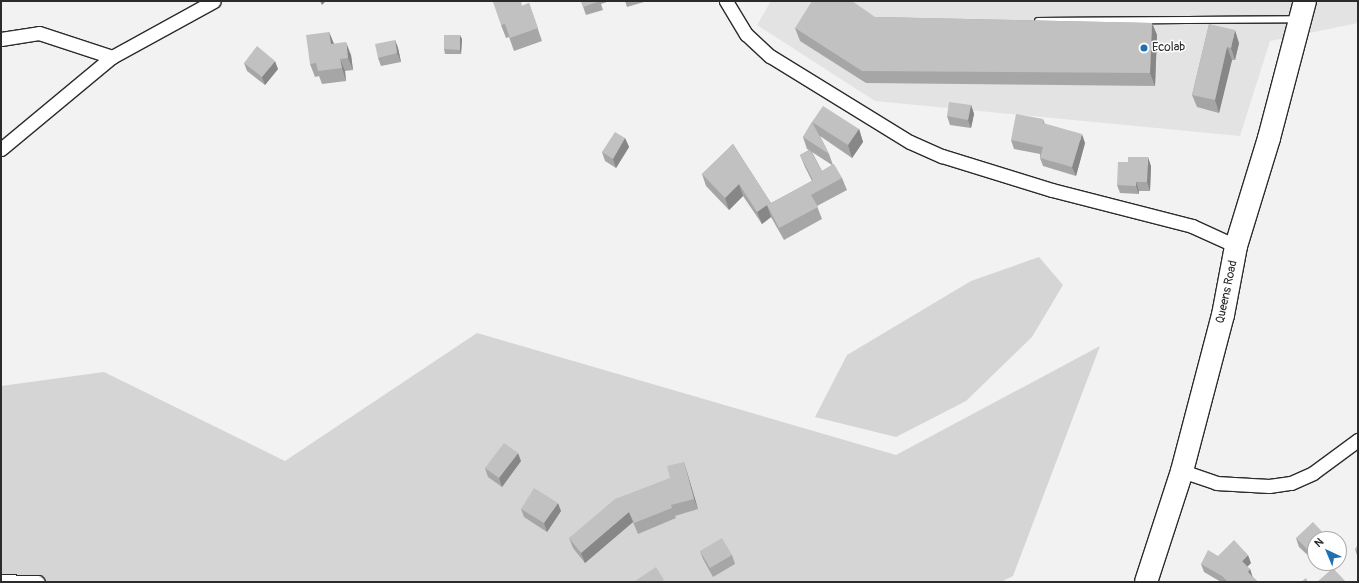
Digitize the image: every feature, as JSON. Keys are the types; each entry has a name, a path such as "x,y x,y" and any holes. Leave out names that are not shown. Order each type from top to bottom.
{"highway":[{"name":"Queens Road","path":"1146,582 1182,471 1196,408 1223,315 1236,246 1269,138 1303,10"}],"street":[{"path":"1,149 112,57 214,1"},
{"path":"726,1 746,34 770,56 910,142 942,156 1052,190 1192,226 1236,246"},
{"path":"1,39 39,33 112,57"},
{"path":"1182,471 1216,483 1269,486 1291,483 1313,473 1358,440"},
{"path":"1,581 38,582"}],"lane":[{"path":"1031,21 1303,10"}],"shaded area":[{"path":"771,1 1358,1 1358,23 1270,41 1240,136 875,101 757,25"},
{"path":"1039,257 1063,285 1032,337 966,401 896,437 815,417 847,355 971,281"},
{"path":"477,333 896,455 1100,346 1013,576 1001,582 1,582 1,386 104,372 285,461"}],"building":[{"path":"521,1 522,6 529,3 538,28 510,38 505,24 501,25 493,2"},
{"path":"581,1 600,1 583,7"},
{"path":"812,1 852,1 875,17 1152,23 1150,73 862,71 795,28"},
{"path":"1209,24 1235,30 1231,48 1227,47 1215,100 1192,95"},
{"path":"329,32 331,44 346,42 348,58 340,59 342,68 318,71 316,63 310,64 306,35"},
{"path":"444,35 460,35 460,50 444,49"},
{"path":"395,40 397,53 378,58 375,44"},
{"path":"257,46 275,61 262,77 244,63"},
{"path":"949,102 971,105 968,120 947,116"},
{"path":"823,106 859,129 848,145 812,122"},
{"path":"1016,114 1043,119 1043,123 1082,134 1072,167 1040,158 1043,147 1011,140"},
{"path":"812,122 829,154 803,137"},
{"path":"615,132 625,138 613,159 602,152"},
{"path":"733,144 771,203 768,205 813,180 800,155 810,150 822,171 834,164 842,178 811,195 818,207 779,228 767,205 757,212 739,184 725,198 702,174"},
{"path":"1128,157 1148,157 1147,182 1136,182 1136,186 1117,185 1118,162 1128,162"},
{"path":"504,443 518,453 499,478 485,468"},
{"path":"684,462 694,499 671,505 672,508 634,523 629,512 581,553 569,538 615,499 670,478 667,466"},
{"path":"534,488 558,503 544,523 521,509"},
{"path":"1313,522 1321,531 1307,531 1307,549 1296,538"},
{"path":"722,538 732,555 710,568 700,551"},
{"path":"1234,540 1248,555 1242,561 1250,569 1248,572 1258,582 1228,582 1222,576 1201,564 1208,550 1218,556"},
{"path":"1358,545 1358,552 1355,549"},
{"path":"656,567 664,580 661,582 635,581"},
{"path":"1330,571 1336,571 1346,582 1317,582"},
{"path":"1306,578 1308,582 1301,582"}],"place":[{"name":"Ecolab","path":"1144,48"}]}
